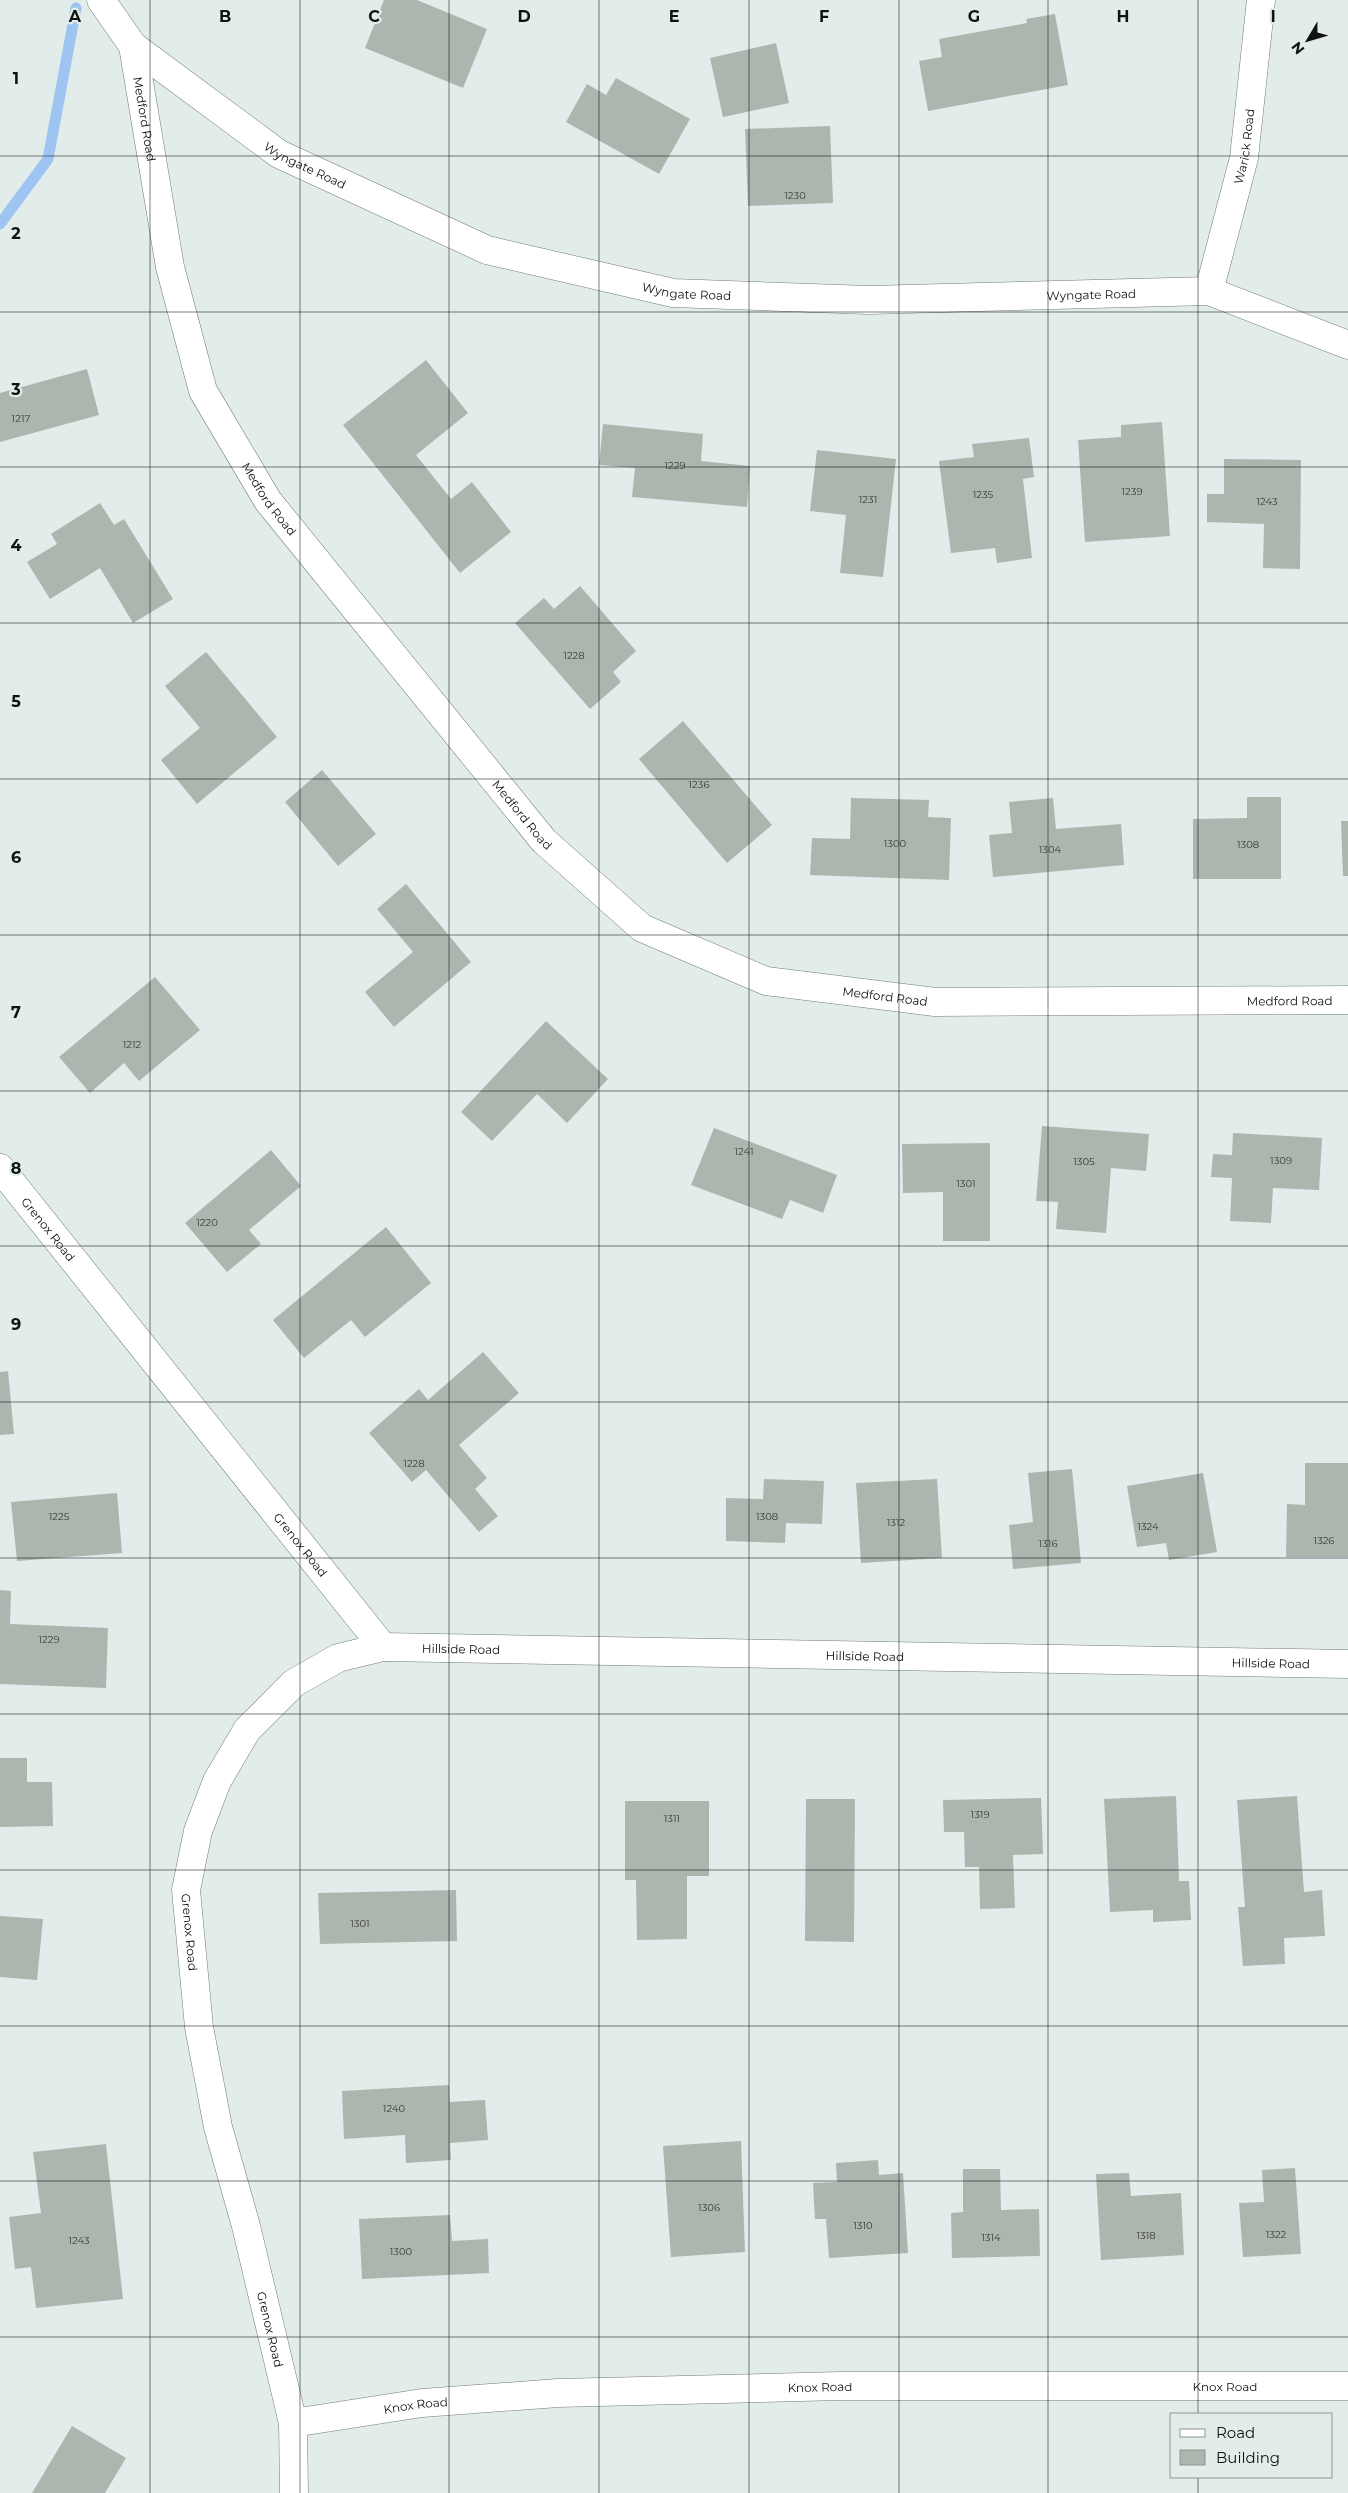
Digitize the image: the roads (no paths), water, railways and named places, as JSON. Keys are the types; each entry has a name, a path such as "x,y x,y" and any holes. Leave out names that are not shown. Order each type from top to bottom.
{"street":[{"name":"Wyngate Road","path":"101,0 133,46 279,154 487,250 673,293 870,300 1209,291 1348,345"},
{"name":"Warick Road","path":"1209,291 1244,158 1261,0"},
{"name":"Medford Road","path":"133,46 170,266 203,391 268,501 544,841 642,928 766,981 935,1002 1348,1000"},
{"name":"Grenox Road","path":"0,1168 383,1647 338,1658 294,1683 247,1730 217,1781 198,1831 186,1890 199,2027 218,2127 246,2226 293,2424 294,2493"},
{"name":"Hillside Road","path":"383,1647 1348,1664"},
{"name":"Knox Road","path":"293,2424 422,2403 558,2393 851,2386 1348,2386"}],"waterway":[{"path":"0,224 48,159 76,8"}]}
